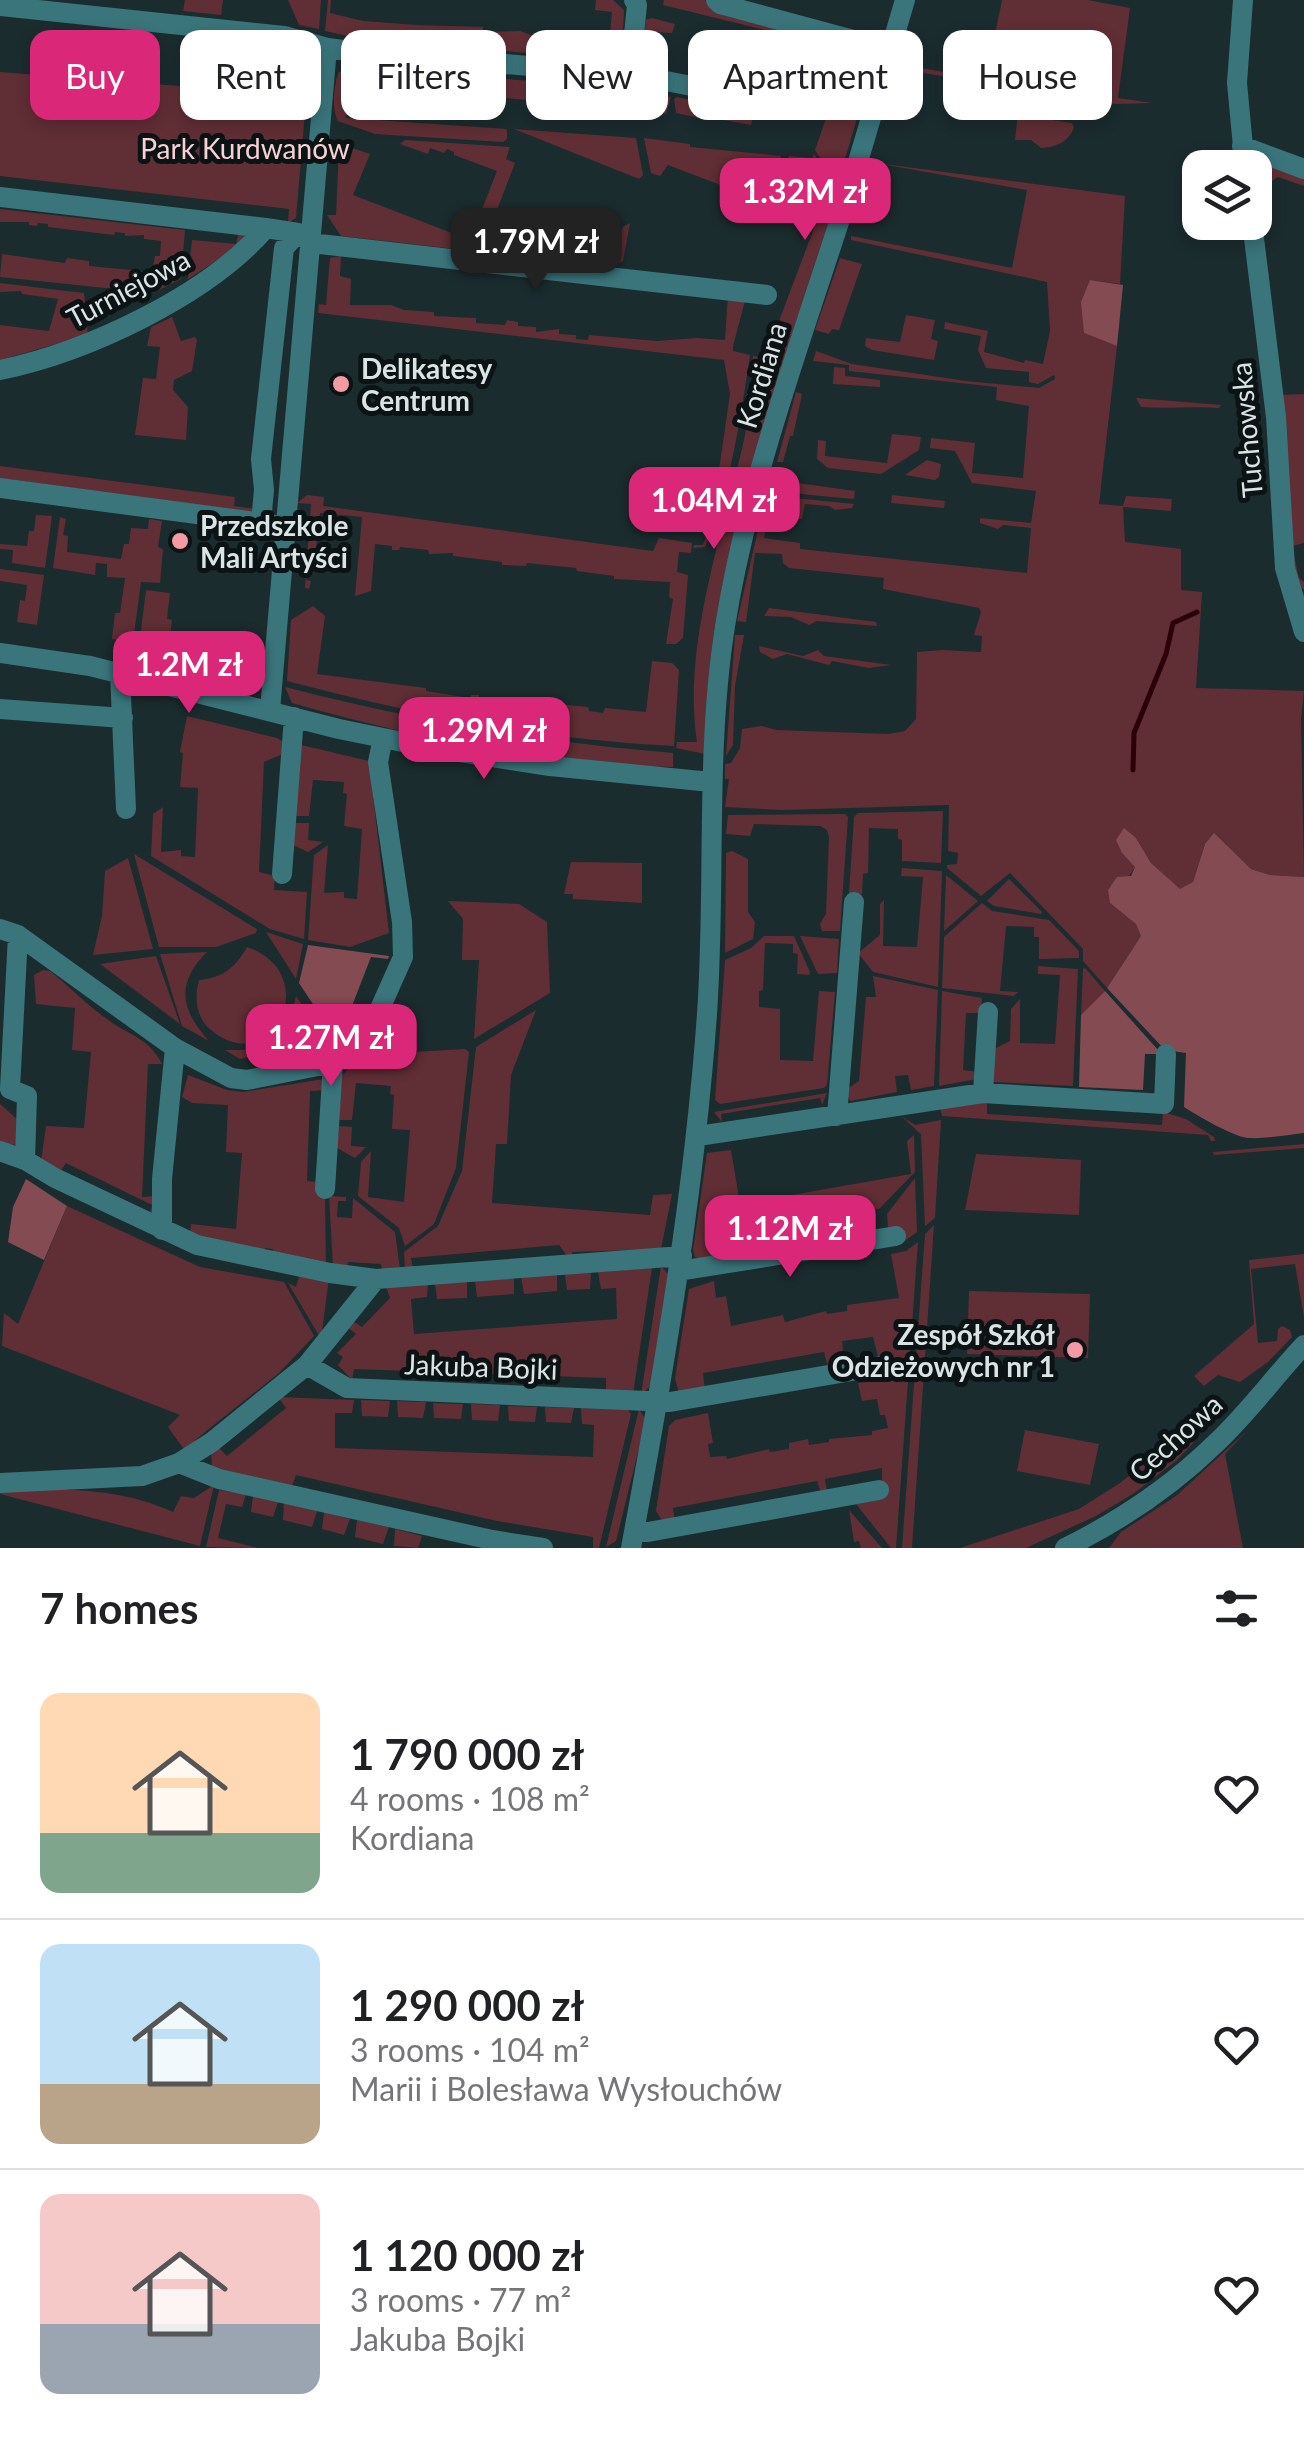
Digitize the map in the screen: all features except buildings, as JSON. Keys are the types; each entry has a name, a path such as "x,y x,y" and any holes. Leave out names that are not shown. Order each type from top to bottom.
{"street":[{"path":"634,0 634,30"},
{"path":"716,0 816,30"},
{"name":"Kordiana","path":"896,30 904,0"},
{"path":"1242,0 1237,84 1243,150"},
{"path":"0,6 284,36 326,48 526,65"},
{"path":"270,710 304,238 326,48"},
{"name":"Kordiana","path":"711,782 725,626 748,519 869,120"},
{"path":"1272,163 1304,169"},
{"name":"Turniejowa","path":"0,198 266,228 304,238"},
{"name":"Turniejowa","path":"0,370 58,356 188,292 247,250 266,228"},
{"path":"260,522 264,490 261,459 284,248 304,238"},
{"name":"Kordiana","path":"304,238 767,295"},
{"name":"Tuchowska","path":"1254,240 1276,417 1286,568 1304,632"},
{"path":"0,488 286,526"},
{"path":"0,654 120,673 383,738 550,766 711,782 707,1010 698,1136 659,1402 632,1540"},
{"path":"120,673 126,809"},
{"path":"0,709 123,718"},
{"path":"282,874 294,718"},
{"path":"9,932 175,1048 216,1072 248,1080 334,1063 378,1013 403,957 402,922 378,762 383,738"},
{"path":"837,1116 854,902"},
{"path":"9,932 10,1088 27,1096 24,1160"},
{"path":"983,1093 988,1012"},
{"path":"162,1230 162,1179 175,1048"},
{"path":"698,1136 983,1093 1164,1104 1166,1054"},
{"path":"324,1189 334,1063"},
{"path":"0,1152 24,1160 162,1230 218,1252 376,1279 681,1264 896,1236"},
{"path":"0,1483 142,1476 180,1463 212,1442 306,1365 376,1279"},
{"name":"Cechowa","path":"1065,1548 1094,1541 1185,1471 1219,1441 1304,1345"},
{"name":"Jakuba Bojki","path":"306,1365 347,1388 659,1402 888,1365"},
{"path":"180,1463 218,1479 543,1548"},
{"path":"632,1540 648,1532 879,1490"}],"green space":[{"path":"185,0 223,0 221,15 183,11"},
{"path":"288,0 321,0 319,29 299,25"},
{"path":"328,0 330,13 363,21 483,27 341,30 341,34 325,31"},
{"path":"596,0 613,0 624,10 623,30 610,30 612,12 595,10"},
{"path":"664,0 705,0 725,16 781,30 765,30 663,5"},
{"path":"1002,0 1088,0 1130,8 1118,98 1152,103 1112,103 1112,30 996,30"},
{"path":"646,20 675,24 672,33 645,30"},
{"path":"506,31 526,33 526,53 506,51"},
{"path":"923,68 943,72 943,76 923,73"},
{"path":"341,71 341,120 507,129 507,139 503,142 375,134 338,121 334,91"},
{"name":"Park Kurdwanów","path":"0,72 30,74 30,120 160,120 160,85 180,86 180,120 304,120 296,218 288,223 289,209 0,176"},
{"path":"506,79 526,81 526,100 506,98"},
{"path":"674,99 688,99 688,116 676,113"},
{"path":"724,120 752,120 751,125"},
{"path":"825,120 857,120 839,179 830,175 815,150"},
{"path":"1017,120 1052,120 1072,123 1074,127 1061,143 1052,146 1041,148 1031,140 1015,140"},
{"path":"514,129 636,138 643,175 639,179"},
{"path":"644,138 781,156 766,190 748,183 744,194 668,165 660,176 651,173"},
{"path":"405,140 510,147 506,159 515,163 497,210 611,255 623,227 630,223 623,261 613,267 341,236 327,215 336,215 339,148 346,146 370,154 353,195 470,240 497,171 447,149 444,153 430,148 428,154 400,144"},
{"path":"814,154 828,175 826,186 838,193 769,407 739,515 713,641 705,754 676,748 677,742 697,742 695,667 700,629 746,430 753,356 765,358 822,207 793,193 791,199 771,192 789,156 812,158"},
{"path":"876,163 1125,196 1120,284 1090,280 1084,333 1117,346 1099,504 1123,506 1126,496 1172,499 1171,511 1123,507 1125,542 1181,549 1181,590 1202,592 1196,688 1304,691 1304,877 1270,875 1251,869 1214,834 1205,844 1193,882 1180,890 1151,863 1136,838 1122,853 1136,866 1110,903 1136,924 1141,936 1107,988 1083,961 1083,949 1010,873 981,896 947,868 957,864 958,853 948,851 949,805 783,810 725,807 729,779 725,779 725,764 731,763 740,748 742,729 762,726 776,730 889,734 905,731 916,719 917,652 981,652 982,636 974,635 979,608 883,589 884,578 789,568 783,563 782,554 755,553 746,622 737,621 758,530 765,532 764,538 800,543 800,549 1027,573 1031,528 1003,525 998,529 980,523 980,518 1031,523 1036,491 972,483 955,451 930,448 931,438 975,443 972,473 1023,478 1029,406 996,400 997,387 849,371 849,365 813,361 816,351 852,364 966,381 1039,388 1055,379 1054,375 1038,384 1029,382 1029,372 986,368 978,350 981,336 944,329 945,322 988,331 984,352 1043,364 1050,331 1047,282 851,240 851,236 1012,268 1027,190"},
{"path":"1272,167 1304,176 1304,186 1278,177 1272,181"},
{"path":"0,209 185,230 181,279 153,293 0,277 2,254 65,263 67,258 89,261 89,266 152,272 155,256 160,256 161,241 144,239 144,235 0,222"},
{"path":"239,231 245,232 247,241 188,279 192,240 236,244"},
{"path":"1264,240 1270,285 1265,271 1259,243"},
{"path":"341,256 340,276 351,279 350,305 391,305 434,312 434,316 476,318 476,323 505,325 507,320 518,322 518,326 536,327 536,332 559,329 559,334 576,335 576,339 588,340 589,335 657,341 725,340 728,294 746,297 733,346 733,351 750,355 742,404 728,477 705,547 693,548 703,545 712,518 730,394 724,360 318,313 319,304 326,305 330,258"},
{"path":"840,258 862,264 839,330 832,329 829,334 815,330"},
{"path":"0,283 84,293 88,335 0,360 0,325 49,331 58,299 21,291 0,292"},
{"path":"906,315 935,320 931,339 938,341 934,360 865,346 866,338 900,342"},
{"path":"172,317 181,341 195,337 197,340 192,371 174,380 173,390 188,407 186,440 135,435 143,378 156,379 160,347 147,346 151,327"},
{"path":"834,367 845,368 845,376 880,380 880,387 833,384"},
{"path":"796,392 802,394 793,436 783,462 777,462"},
{"path":"1304,394 1304,543 1292,546 1304,590 1301,588 1289,549 1281,395"},
{"path":"1136,398 1221,405 1141,407"},
{"path":"892,434 921,437 919,450 881,474 828,468 817,459 818,440 826,441 825,456 887,463"},
{"path":"927,460 941,464 935,480 905,475"},
{"path":"0,466 235,497 234,506 256,509 252,512 0,478"},
{"path":"783,481 855,491 854,499 779,492"},
{"path":"307,495 324,497 323,506 653,551 659,538 692,543 691,553 679,552 677,572 688,575 683,638 676,644 666,644 673,599 669,597 670,582 614,579 576,568 527,563 502,565 453,553 429,554 428,550 400,547 392,550 392,546 375,544 371,591 355,596 362,517 320,513 313,573 307,573 306,580 311,581 309,589 305,588 311,504 297,503"},
{"path":"892,495 945,501 944,508 891,503"},
{"path":"784,497 854,504 852,508 835,510 805,504 802,519 788,518 789,505 782,503"},
{"path":"36,515 52,516 45,568 12,563 13,550 0,549 0,544 27,546"},
{"path":"60,517 66,519 63,535 68,536 67,552 121,559 124,544 129,544 131,528 148,529 149,519 162,521 158,547 163,549 160,583 141,582 133,642 112,639 125,578 107,577 107,564 96,563 95,575 53,568"},
{"path":"0,569 44,575 37,625 17,622 27,585 0,581"},
{"path":"146,590 170,593 170,636 194,639 191,655 139,646"},
{"path":"313,606 325,616 317,674 426,688 470,698 479,695 479,704 503,706 504,699 520,700 520,705 535,706 536,702 588,707 589,711 603,713 605,708 646,712 652,661 672,663 679,670 674,746 576,738 479,724 287,681 291,620"},
{"path":"769,608 876,622 877,626 817,621 809,625 791,617 764,616"},
{"path":"735,635 744,635 735,686 733,745 726,756"},
{"path":"759,646 803,656 818,650 824,656 891,665 869,668 832,661 829,665 787,654 773,659 760,652"},
{"path":"285,687 478,729 673,753 673,767 577,761 432,738 292,703"},
{"path":"187,716 285,743 285,753 264,762 259,872 275,876 274,890 307,892 304,939 270,929 151,856 153,814 163,807 161,852 181,850 181,856 195,857 198,788 180,787 180,752"},
{"path":"301,745 369,761 389,933 350,947 308,940 314,855 328,845 324,893 344,892 344,898 357,899 362,829 344,826 344,782 313,780 309,816 295,816"},
{"path":"943,811 941,863 902,861 898,829 869,828 868,873 863,874 862,894 849,893 854,817 858,813"},
{"path":"728,815 848,817 840,931 822,931 820,924 826,914 827,830 820,826 754,824 750,836 726,834"},
{"path":"295,823 309,823 308,840 323,842 308,852 293,845"},
{"path":"732,851 748,859 748,912 755,922 753,939 725,953 726,853"},
{"path":"134,854 257,929 256,933 216,947 159,947"},
{"path":"128,858 153,949 93,955 102,916 105,871"},
{"path":"571,862 642,863 642,903 573,899 573,894 564,894"},
{"path":"902,868 942,871 938,987 873,972 858,953 880,935 880,904 884,900 883,946 917,947 923,877 901,876"},
{"path":"946,875 978,901 944,931"},
{"path":"1009,879 1041,914 994,906 987,901"},
{"path":"448,901 519,904 547,922 550,993 474,1039 479,960 462,960 463,919"},
{"path":"982,903 992,911 1049,920 1079,951 1079,958 1039,959 1039,937 1034,937 1034,927 1006,926 1000,991 1018,992 1014,996 942,988 944,937"},
{"path":"266,932 303,944 296,979"},
{"path":"764,936 794,936 810,972 797,974 798,954 793,953 793,944 765,943 759,1007 780,1009 780,1060 813,1061 819,991 835,992 827,1085 720,1104 715,1100 725,960 751,948"},
{"path":"800,936 839,939 837,973 818,974"},
{"path":"247,947 270,960 283,979 286,999 281,1018 270,1033 253,1042 233,1042 202,1020 197,987 199,980 228,970"},
{"path":"207,952 190,975 186,997 192,1019 209,1041 182,1026 160,954"},
{"path":"156,956 180,1024 100,964"},
{"path":"1038,966 1078,969 1073,1086 993,1082 992,1050 1010,1041 1011,1009 1020,999 1020,1043 1055,1044 1060,975 1038,974"},
{"path":"1083,969 1105,991 1081,1015"},
{"path":"50,971 106,1018 147,1044 162,1064 148,1064 142,1197 155,1196 154,1216 149,1217 152,1205 66,1163 59,1173 41,1162 46,1126 84,1128 91,1052 72,1050 75,1008 36,1004 34,975"},
{"path":"873,976 938,990 934,1086 911,1090 908,1075 895,1076 897,1092 850,1101 845,1090 859,1081 866,997 876,997"},
{"path":"942,991 982,998 981,1013 966,1013 963,1070 978,1072 977,1079 939,1086"},
{"path":"296,996 323,1035 318,1043 240,1059 225,1050 254,1048 274,1040 287,1024"},
{"path":"536,1010 511,1075 507,1144 496,1144 492,1203 650,1215 653,1195 672,1194 661,1249 572,1252 572,1257 568,1257 559,1245 411,1258 413,1269 405,1270 404,1252 438,1226 462,1171 476,1047"},
{"path":"465,1049 469,1052 456,1168 434,1224 405,1246 399,1228 358,1196 361,1162 371,1151 368,1197 404,1202 410,1130 392,1129 391,1086 356,1083 352,1120 339,1120 342,1075 363,1055"},
{"path":"188,1075 243,1092 324,1079 327,1090 310,1091 307,1181 319,1182 325,1196 326,1266 273,1254 273,1249 265,1248 264,1253 190,1235 191,1224 236,1229 242,1153 226,1152 228,1105 192,1103 182,1097"},
{"path":"827,1093 822,1105 820,1098 721,1114 722,1122 714,1112"},
{"path":"987,1102 987,1114 1162,1125 1163,1112 1186,1119 1214,1137 1215,1141 1208,1135 942,1116 940,1108"},
{"path":"0,1104 17,1119 17,1145 0,1144"},
{"path":"901,1116 915,1125 941,1120 935,1218 925,1226 921,1134"},
{"path":"339,1126 352,1127 351,1146 366,1147 355,1158 337,1148"},
{"path":"914,1135 915,1172 879,1209 863,1211 866,1234 859,1236 856,1222 737,1242 738,1256 703,1261 695,1257 707,1153 731,1150 740,1204 911,1174 907,1141"},
{"path":"1304,1144 1304,1148 1214,1155 1213,1152"},
{"path":"976,1154 1081,1160 1079,1215 965,1210"},
{"path":"915,1178 917,1232 902,1243 888,1228 887,1214"},
{"path":"329,1196 346,1197 346,1201 338,1201 337,1217 352,1218 353,1198 395,1232 400,1269 382,1270 381,1264 348,1262 347,1269 333,1267"},
{"path":"67,1206 200,1267 284,1282 314,1336 279,1373 195,1440 195,1447 183,1448 168,1427 180,1415 2,1346 4,1313 18,1324"},
{"path":"934,1225 912,1548 902,1548 925,1234"},
{"path":"918,1242 896,1548 891,1548 856,1504 882,1499 882,1468 825,1479 827,1491 821,1493 817,1481 673,1508 675,1521 661,1519 656,1511 669,1426 675,1420 708,1413 713,1443 708,1444 710,1457 727,1459 769,1449 789,1449 789,1443 808,1439 809,1445 872,1435 872,1431 888,1428 877,1399 862,1401 858,1383 884,1380 873,1337 842,1341 844,1360 828,1368 824,1352 703,1373 705,1390 679,1394 675,1378 689,1289 714,1281 716,1298 726,1296 731,1326 783,1315 785,1322 826,1311 847,1311 847,1305 899,1298 891,1254 906,1251"},
{"path":"1304,1254 1304,1318 1295,1264 1251,1269 1258,1343 1277,1341 1282,1326 1290,1330 1292,1337 1268,1362 1240,1382 1218,1375 1204,1386 1194,1376 1254,1324 1249,1260"},
{"path":"661,1266 668,1274 652,1384 641,1395"},
{"path":"652,1268 633,1394 606,1391 606,1378 354,1369 352,1380 338,1365 343,1357 337,1353 356,1334 346,1326 351,1320 362,1327 390,1298 386,1287 428,1284 427,1297 411,1299 414,1334 617,1319 616,1288 601,1289 598,1272"},
{"path":"591,1272 590,1289 567,1290 565,1274"},
{"path":"300,1273 329,1278 321,1339 288,1283 296,1287"},
{"path":"557,1275 557,1291 524,1294 521,1277"},
{"path":"514,1278 514,1294 477,1297 475,1281"},
{"path":"467,1281 467,1298 437,1299 435,1284"},
{"path":"969,1291 1090,1294 1088,1358 967,1354"},
{"path":"278,1397 354,1400 352,1413 335,1413 335,1448 593,1457 594,1425 582,1424 581,1408 628,1410 631,1414 599,1548 593,1548 593,1537 497,1521 296,1475 292,1486 212,1468 211,1452 217,1446 227,1456 286,1408"},
{"path":"361,1400 390,1401 388,1417 362,1416"},
{"path":"397,1401 426,1402 423,1418 398,1417"},
{"path":"433,1403 463,1404 461,1419 434,1418"},
{"path":"471,1404 500,1405 498,1421 472,1420"},
{"path":"508,1406 537,1407 535,1422 509,1421"},
{"path":"545,1407 574,1408 571,1423 546,1422"},
{"path":"639,1409 646,1420 616,1541 606,1547"},
{"path":"1203,1416 1207,1420 1194,1442 1176,1461 1096,1516 1026,1548 960,1548 1079,1509 1120,1483"},
{"path":"1025,1430 1099,1444 1090,1485 1017,1471"},
{"path":"1248,1430 1225,1454 1243,1548 1109,1548 1121,1532 1176,1496"},
{"path":"214,1485 200,1546 0,1494 22,1490 88,1491 131,1498 173,1512 181,1496 194,1498"},
{"path":"219,1490 246,1494 242,1507 226,1504 218,1538 258,1548 206,1547"},
{"path":"253,1496 278,1502 273,1517 251,1512"},
{"path":"284,1503 317,1511 312,1527 283,1520"},
{"path":"849,1510 882,1548 861,1548 859,1541 854,1542"},
{"path":"324,1512 350,1519 344,1535 322,1529"},
{"path":"357,1520 389,1527 383,1544 355,1537"},
{"path":"395,1529 422,1536 418,1548 394,1546"}],"shaded area":[{"path":"1090,280 1123,285 1117,346 1084,333 1081,302"},
{"path":"1124,828 1136,838 1151,863 1180,889 1193,882 1205,844 1214,833 1251,869 1270,875 1304,877 1304,1133 1242,1137 1184,1107 1186,1053 1165,1050 1107,988 1141,936 1136,924 1110,903 1108,890 1117,877 1131,876 1135,867 1116,840"},
{"path":"308,945 389,956 371,957 350,1011 330,1030 299,983"},
{"path":"1105,991 1159,1051 1145,1054 1143,1090 1079,1087 1081,1015"},
{"path":"26,1179 67,1206 44,1260 8,1242 13,1207"}],"waterway":[{"path":"1133,770 1134,733 1166,654 1173,623 1197,612"}],"place":[{"name":"Delikatesy Centrum","path":"341,384"},
{"name":"Przedszkole Mali Artyści","path":"180,541"},
{"name":"Zespół Szkół Odzieżowych nr 1","path":"1075,1350"}]}
